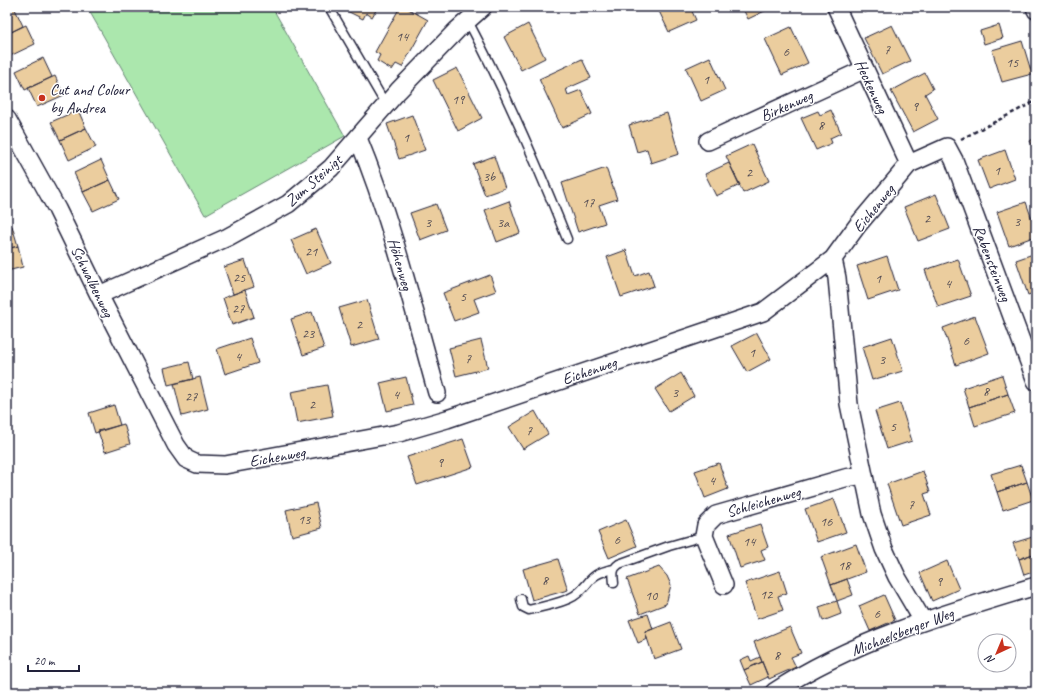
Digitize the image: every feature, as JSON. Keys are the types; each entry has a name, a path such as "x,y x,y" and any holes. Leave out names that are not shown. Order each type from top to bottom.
{"street":[{"name":"Zum Steinigt","path":"99,295 228,237 288,204 331,168 386,105 451,36 483,7"},
{"name":"Heckenweg","path":"836,7 909,164"},
{"name":"Birkenweg","path":"708,141 864,69"},
{"name":"Schwalbenweg","path":"7,119 57,209 99,295 176,445"},
{"name":"Höhenweg","path":"358,138 396,244 436,393"},
{"name":"Eichenweg","path":"176,445 186,459 197,464 225,465 398,433 454,416 762,312 833,259 909,164 947,147"},
{"name":"Rabensteinweg","path":"947,147 954,160 1036,381"},
{"path":"833,259 838,286 849,404 872,514 884,549 897,577 923,621"},
{"name":"Schleichenweg","path":"704,536 706,525 716,515 845,478 863,475"},
{"path":"704,536 724,585"},
{"name":"Michaelsberger Weg","path":"774,692 792,680 838,656 923,621 1036,586"}],"lane":[{"path":"329,7 386,105"},
{"path":"468,20 490,63 535,160 567,239"},
{"path":"521,599 523,607 529,610 558,602 576,594 597,573 614,569 624,562 669,546 704,536"},
{"path":"614,569 612,572 614,583"}],"path":[{"path":"947,147 1036,101"}],"green space":[{"path":"87,7 272,7 345,136 205,215"}],"building":[{"path":"14,7 23,26 7,34 7,10"},
{"path":"349,7 378,7 372,17 366,13 363,19 347,11"},
{"path":"400,7 405,7 428,20 402,67 396,64 392,70 377,61 380,55 375,52"},
{"path":"657,7 690,7 696,20 669,32"},
{"path":"742,7 773,7 748,19"},
{"path":"861,7 878,7 864,13"},
{"path":"528,24 545,58 521,70 504,37"},
{"path":"26,25 35,44 8,57 7,34"},
{"path":"892,25 910,61 882,74 864,38"},
{"path":"999,25 1003,38 984,44 980,31"},
{"path":"791,27 808,63 782,75 765,39"},
{"path":"1022,41 1032,74 1002,82 992,50"},
{"path":"710,57 725,90 701,101 686,68"},
{"path":"43,58 52,77 25,90 16,71"},
{"path":"582,59 591,78 566,89 568,95 581,90 592,114 562,128 539,79"},
{"path":"457,68 482,118 458,131 433,80"},
{"path":"925,73 933,89 925,94 938,119 913,132 891,91"},
{"path":"55,76 64,95 37,107 28,88"},
{"path":"78,110 86,128 60,140 51,122"},
{"path":"831,110 841,133 830,138 832,143 816,150 801,118 818,111 820,115"},
{"path":"667,113 679,154 651,163 647,149 637,152 629,125"},
{"path":"412,115 425,150 399,159 387,124"},
{"path":"86,128 96,147 69,160 60,140"},
{"path":"1036,137 1036,152 1030,141"},
{"path":"752,144 769,181 743,193 726,156"},
{"path":"1005,150 1015,179 989,189 978,160"},
{"path":"494,156 505,188 485,195 473,164"},
{"path":"101,160 110,180 83,192 74,173"},
{"path":"729,163 740,185 716,196 705,174"},
{"path":"606,168 617,199 599,205 605,223 578,232 562,183"},
{"path":"110,180 119,199 93,211 83,192"},
{"path":"936,194 950,229 918,241 904,207"},
{"path":"509,201 520,233 497,242 485,210"},
{"path":"1026,202 1036,231 1036,236 1009,246 997,212"},
{"path":"436,204 446,230 420,240 410,213"},
{"path":"12,226 18,246 7,249 7,227"},
{"path":"316,229 331,263 306,274 291,240"},
{"path":"18,246 23,267 7,271 7,249"},
{"path":"626,250 635,276 649,271 654,286 621,297 607,257"},
{"path":"1036,253 1036,292 1028,295 1016,260"},
{"path":"887,256 898,290 868,300 857,266"},
{"path":"958,259 971,296 938,307 925,270"},
{"path":"245,260 254,287 233,294 224,267"},
{"path":"490,275 496,291 474,299 479,312 454,321 443,293"},
{"path":"245,290 254,317 232,325 223,298"},
{"path":"367,300 379,339 351,347 339,308"},
{"path":"312,312 324,348 303,355 291,319"},
{"path":"975,316 989,353 956,365 943,328"},
{"path":"757,333 771,359 747,372 732,346"},
{"path":"892,337 903,371 872,380 862,347"},
{"path":"250,338 258,363 225,374 217,349"},
{"path":"481,340 488,368 456,376 449,348"},
{"path":"189,362 193,379 168,385 164,368"},
{"path":"681,373 694,396 669,411 655,389"},
{"path":"1002,375 1008,394 969,407 963,388"},
{"path":"200,377 208,409 182,416 174,384"},
{"path":"406,377 413,405 387,411 380,383"},
{"path":"327,385 333,416 297,423 291,392"},
{"path":"1008,394 1015,413 975,426 969,407"},
{"path":"900,403 912,441 887,449 875,411"},
{"path":"114,405 120,425 95,433 89,413"},
{"path":"535,411 548,434 523,449 509,427"},
{"path":"124,424 130,444 105,452 98,431"},
{"path":"463,439 473,467 417,485 407,457"},
{"path":"719,463 728,489 705,498 695,471"},
{"path":"1021,465 1027,482 997,492 991,474"},
{"path":"923,471 930,492 924,494 931,515 901,525 887,484"},
{"path":"1027,482 1033,500 1003,510 997,492"},
{"path":"834,499 846,532 817,542 805,509"},
{"path":"316,503 322,528 292,536 286,510"},
{"path":"626,520 637,546 609,558 598,532"},
{"path":"760,524 768,547 761,550 765,560 740,568 729,534"},
{"path":"1036,536 1036,553 1019,559 1013,543"},
{"path":"856,544 866,572 831,585 821,557"},
{"path":"1036,553 1036,571 1024,575 1019,559"},
{"path":"558,559 568,590 532,600 523,569"},
{"path":"947,561 959,589 932,601 920,573"},
{"path":"659,567 667,576 671,585 666,604 640,614 627,579"},
{"path":"780,571 787,593 778,596 783,610 757,619 745,583"},
{"path":"847,579 853,595 837,601 831,585"},
{"path":"884,595 895,620 870,631 859,606"},
{"path":"837,601 841,614 823,621 819,607"},
{"path":"648,614 653,629 645,632 647,639 638,643 629,620"},
{"path":"671,622 681,649 654,659 645,632"},
{"path":"790,627 801,653 791,657 796,667 769,679 754,642"},
{"path":"749,656 751,661 760,657 762,662 744,670 740,660"},
{"path":"762,662 768,677 751,685 744,670"}],"place":[{"name":"Cut and Colour by Andrea","path":"42,98"}]}
